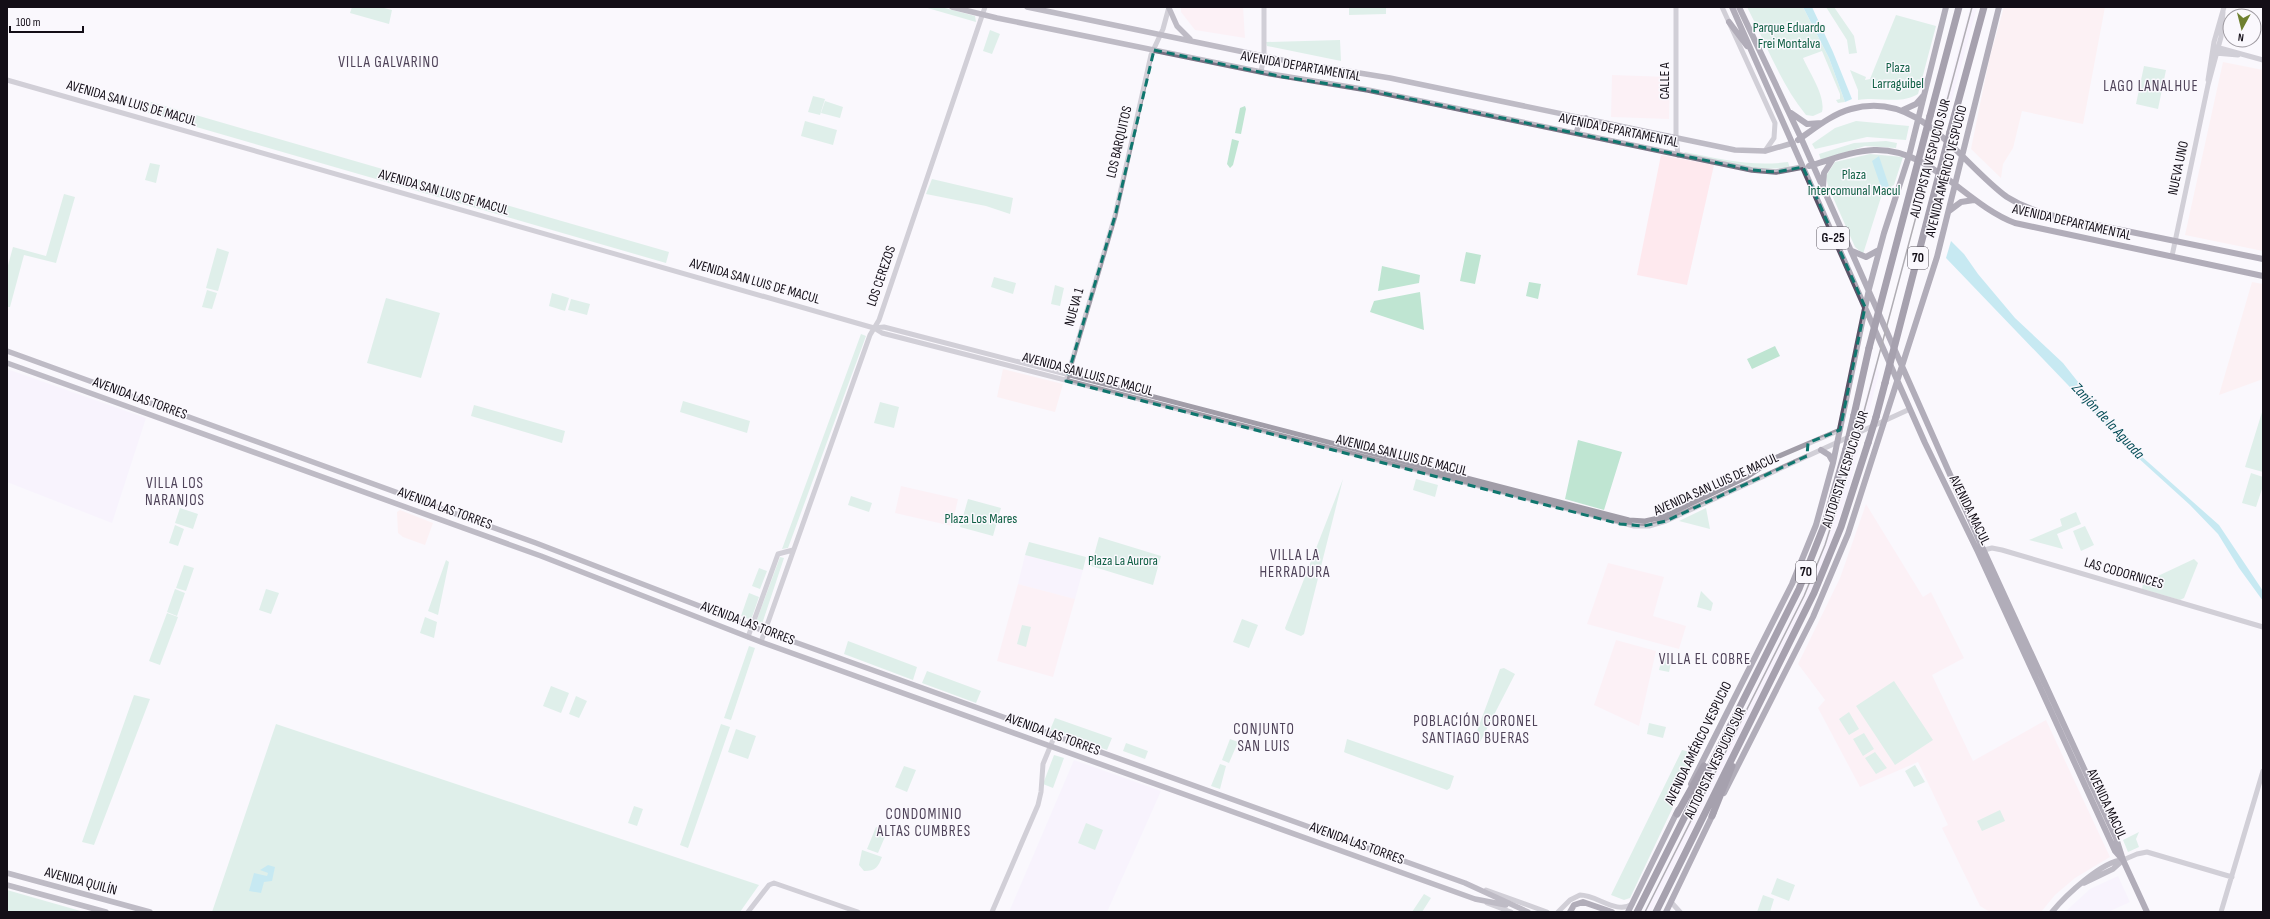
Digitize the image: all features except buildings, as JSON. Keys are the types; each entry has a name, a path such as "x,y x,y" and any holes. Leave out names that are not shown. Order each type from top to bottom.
{"highway":[{"name":"AUTOPISTA VESPUCIO SUR","path":"1637,912 1806,573 1827,517 1846,449 1869,348 1959,7"},
{"name":"AUTOPISTA VESPUCIO SUR","path":"1656,912 1824,572 1841,527 1876,417 1984,7"},
{"path":"1975,37 1988,7"},
{"path":"1712,816 1754,714"},
{"path":"1677,814 1733,718"}],"main road":[{"name":"AVENIDA DEPARTAMENTAL","path":"952,7 982,15 1261,72 1368,90 1760,171 1786,171 1804,168 1833,159 1875,150 1909,156 1927,164 1974,200 2001,217 2023,225 2263,276"},
{"name":"AVENIDA DEPARTAMENTAL","path":"1027,7 1264,56 1390,78 1735,150 1765,151 1793,143 1843,112 1866,106 1881,106 1903,110 1919,118 1962,153 2007,196 2028,208 2050,216 2263,259"},
{"name":"G-25","path":"1732,7 1804,168"},
{"name":"G-25","path":"1739,7 1813,165"},
{"name":"AVENIDA AMÉRICO VESPUCIO","path":"1628,912 1677,814 1708,747 1792,584 1816,525 1838,442 1869,289 1879,250 1909,156 1946,7"},
{"name":"AVENIDA AMÉRICO VESPUCIO","path":"1666,912 1712,816 1786,673 1830,581 1848,534 1940,249 1962,153 1999,7"},
{"path":"1169,8 1177,26 1191,40"},
{"path":"1729,22 1754,55"},
{"path":"1903,110 1916,104 1925,93"},
{"path":"1788,110 1795,117 1807,124 1827,121"},
{"path":"1576,133 1579,125 1586,118"},
{"path":"1823,188 1824,173 1833,159"},
{"name":"AVENIDA MACUL","path":"1813,165 1902,363 1980,551"},
{"name":"AVENIDA MACUL","path":"1804,168 1910,409 1980,551 2116,838 2123,860 2147,912"},
{"path":"1948,212 1961,202 1974,200"},
{"path":"1852,251 1866,257 1879,250"},
{"name":"AVENIDA LAS TORRES","path":"7,351 521,537 764,631 1480,888 1512,909"},
{"name":"AVENIDA LAS TORRES","path":"7,362 541,556 761,642 1483,902 1528,912"},
{"path":"1821,450 1829,455 1833,463"},
{"path":"905,693 905,688 910,684"},
{"path":"986,722 989,718 990,712"},
{"path":"1159,785 1163,774"},
{"path":"2052,912 2069,894 2084,883 2113,869 2123,860"},
{"path":"1410,875 1416,871 1415,865"},
{"name":"AVENIDA QUILÍN","path":"7,873 150,912"},
{"name":"AVENIDA QUILÍN","path":"7,885 106,912"},
{"path":"1570,912 1575,904 1583,902 1612,912"}],"street":[{"name":"LOS CEREZOS","path":"761,642 874,328 879,320 985,7"},
{"path":"1261,72 1264,56 1264,7"},
{"name":"CALLE A","path":"1676,7 1676,137 1678,155"},
{"path":"1722,7 1775,123 1774,138 1765,151"},
{"name":"LOS BARQUITOS","path":"1107,239 1115,216 1154,50 1161,34 1169,8"},
{"name":"NUEVA UNO","path":"2172,256 2222,14"},
{"path":"2215,50 2263,60"},
{"name":"AVENIDA SAN LUIS DE MACUL","path":"7,80 874,328 882,333 1067,378 1634,521 1649,521 1663,517 1747,477 1777,457 1840,430"},
{"name":"NUEVA 1","path":"1067,378 1107,239"},
{"name":"AVENIDA SAN LUIS DE MACUL","path":"1067,378 1634,526 1649,526 1666,521 1910,409"},
{"path":"1806,444 1809,450 1807,456"},
{"path":"748,637 778,554 793,550"},
{"name":"LAS CODORNICES","path":"1980,551 2002,550 2263,627"},
{"path":"992,912 1038,805 1042,787 1042,768 1055,736"},
{"path":"2221,912 2263,771"},
{"path":"2123,860 2137,854 2147,852 2232,877"},
{"path":"748,912 773,884 858,912"},
{"name":"AVENIDA LAS TORRES","path":"1480,888 1547,912"},
{"path":"1558,912 1570,900 1580,895 1621,907 1633,903"},
{"path":"1671,902 1680,912"}],"highlighted area":[{"path":"1154,50 1284,77 1368,90 1752,170 1776,172 1803,167 1865,307 1840,430 1808,443 1807,456 1666,521 1644,526 1620,524 1066,381 1115,216"}],"shaded area":[{"path":"1181,7 1243,7 1245,38 1195,30 1181,12"},
{"path":"1970,7 1977,7 1944,129 1938,124"},
{"path":"2004,7 2105,7 2083,124 2022,111 2013,148 2003,164 2001,178 1971,149 1989,60"},
{"path":"2223,62 2263,70 2263,251 2185,235"},
{"path":"1612,75 1670,77 1669,119 1611,117"},
{"path":"1661,155 1714,165 1687,285 1637,275"},
{"path":"2252,282 2263,284 2263,379 2219,395"},
{"path":"1875,363 1879,373 1847,496 1827,555 1804,606 1651,912 1643,912 1815,568 1839,498"},
{"path":"7,369 146,418 112,523 7,482"},
{"path":"1003,369 1063,384 1055,412 997,397"},
{"path":"901,486 958,499 952,526 895,513"},
{"path":"1866,504 1923,597 1931,592 1964,658 1932,675 1973,761 2046,720 2110,857 2075,878 2055,895 2041,912 1990,912 1980,906 1942,828 1948,825 1918,762 1860,787 1818,708 1825,700 1798,664 1840,578"},
{"path":"400,510 433,523 425,545 403,537 398,533 397,512"},
{"path":"1025,555 1083,570 1075,599 1018,584"},
{"path":"1608,563 1664,577 1653,616 1686,626 1679,649 1587,624"},
{"path":"1018,584 1075,599 1053,677 997,661"},
{"path":"1616,640 1656,651 1639,726 1594,705"},
{"path":"1074,760 1161,791 1107,912 1009,912"},
{"path":"2118,876 2130,902 2108,912 2065,912 2090,889"}],"green space":[{"path":"352,7 380,7 392,10 389,24 350,13"},
{"path":"924,7 941,7 975,16 976,22"},
{"path":"1349,7 1386,7 1386,14 1349,15"},
{"name":"Parque Eduardo Frei Montalva","path":"1747,7 1803,7 1829,58 1845,102 1838,103 1836,100 1840,99 1840,94 1822,51 1803,58 1816,84 1823,106 1822,112 1813,116 1806,115 1788,90"},
{"path":"1826,7 1834,7 1854,36 1857,53 1849,54 1847,40"},
{"name":"Plaza Larraguibel","path":"1896,15 1936,26 1918,94 1897,100 1858,100 1858,90 1850,70 1866,77 1865,80 1870,79"},
{"path":"990,30 1000,34 992,54 983,51"},
{"path":"1340,40 1341,61 1267,46 1266,42"},
{"path":"2144,66 2166,70 2158,109 2136,104"},
{"path":"813,96 825,99 820,115 808,112"},
{"path":"825,101 843,107 840,118 821,113"},
{"path":"151,102 669,252 666,263 148,113"},
{"path":"1245,106 1246,109 1241,134 1235,133 1240,108"},
{"path":"805,121 837,130 833,145 801,136"},
{"path":"1856,121 1909,126 1906,140 1867,137 1815,149 1812,144 1835,128"},
{"path":"1232,139 1239,141 1233,165 1230,168 1227,164"},
{"path":"1886,141 1897,143 1896,148 1865,146 1821,160 1819,154 1854,143"},
{"path":"1684,153 1723,160 1749,163 1762,164 1788,162 1790,168 1758,169"},
{"name":"Plaza Intercomunal Macul","path":"1870,154 1903,157 1894,185 1883,191 1863,254 1855,247 1828,186 1826,176 1835,162"},
{"path":"150,163 160,165 156,183 145,180"},
{"path":"932,179 1013,198 1010,214 986,206 926,194"},
{"path":"64,194 75,197 56,263 24,255 10,307 7,307 7,269 13,247 46,256"},
{"path":"217,248 229,252 218,291 206,288"},
{"path":"1466,252 1481,255 1475,284 1460,281"},
{"path":"1382,266 1420,275 1419,283 1378,291"},
{"path":"994,277 1016,283 1013,294 991,287"},
{"path":"1529,282 1541,284 1538,299 1526,296"},
{"path":"1055,285 1064,288 1060,306 1051,304"},
{"path":"207,290 217,293 212,309 202,307"},
{"path":"1420,292 1424,330 1370,312 1374,301"},
{"path":"552,293 569,298 565,311 549,306"},
{"path":"386,298 440,313 421,378 367,363"},
{"path":"571,299 590,304 587,315 568,310"},
{"path":"861,334 866,336 788,548 782,549"},
{"path":"1775,346 1780,356 1752,369 1747,359"},
{"path":"683,401 750,421 747,433 680,412"},
{"path":"880,402 899,407 894,428 874,423"},
{"path":"474,405 565,431 562,443 471,416"},
{"path":"2263,409 2263,472 2245,467"},
{"path":"1578,440 1622,452 1604,510 1565,499"},
{"path":"2251,473 2263,477 2263,486 2256,507 2242,503"},
{"path":"1343,479 1304,634 1301,636 1286,630 1285,628"},
{"path":"1416,479 1438,485 1435,497 1413,490"},
{"path":"851,496 872,503 869,512 848,505"},
{"name":"Plaza Los Mares","path":"968,499 1001,508 993,536 960,527"},
{"path":"180,508 198,514 193,529 175,523"},
{"path":"1706,508 1710,529 1679,521"},
{"path":"2076,512 2081,524 2057,534 2063,549 2029,540 2062,526 2060,519"},
{"path":"175,525 184,529 178,546 169,543"},
{"path":"2085,526 2094,545 2081,551 2073,531"},
{"name":"Plaza La Aurora","path":"1099,537 1161,556 1153,585 1091,566"},
{"path":"1029,542 1086,557 1083,570 1025,555"},
{"path":"780,557 784,558 762,624 756,622"},
{"path":"2194,559 2198,563 2184,598 2180,600 2142,589 2143,583"},
{"path":"446,560 449,562 438,615 428,611"},
{"path":"184,565 194,568 186,591 176,588"},
{"path":"759,568 767,571 760,589 752,586"},
{"path":"175,589 185,593 177,616 167,612"},
{"path":"266,589 279,593 271,614 259,610"},
{"path":"1701,591 1713,603 1711,611 1697,607"},
{"path":"749,593 759,597 751,620 741,616"},
{"path":"167,613 178,617 160,665 149,661"},
{"path":"425,617 437,622 434,638 420,633"},
{"path":"1242,619 1258,625 1249,648 1233,642"},
{"path":"1022,625 1031,627 1026,647 1017,644"},
{"path":"848,641 917,667 913,680 844,654"},
{"path":"749,646 755,648 731,720 724,718"},
{"path":"1663,653 1673,655 1669,672 1659,670"},
{"path":"1504,668 1515,674 1480,742 1474,739 1500,669"},
{"path":"927,671 981,691 976,703 922,683"},
{"path":"1894,681 1933,740 1895,765 1856,706"},
{"path":"551,686 569,693 561,713 543,706"},
{"path":"134,695 150,699 94,845 82,842"},
{"path":"576,696 587,701 579,718 569,714"},
{"path":"1849,712 1859,729 1849,735 1839,719"},
{"path":"1055,718 1112,738 1107,750 1050,730"},
{"path":"1649,723 1666,727 1663,738 1647,734"},
{"path":"276,724 759,885 740,912 212,912"},
{"path":"721,724 730,727 688,848 680,845"},
{"path":"736,729 756,736 748,759 728,752"},
{"path":"1864,733 1874,749 1863,756 1853,739"},
{"path":"1230,739 1238,742 1229,763 1222,760"},
{"path":"1347,739 1454,776 1450,788 1447,790 1346,753 1344,752"},
{"path":"1126,743 1148,751 1145,759 1123,751"},
{"path":"1682,750 1698,754 1630,898 1624,900 1611,895"},
{"path":"1875,752 1887,768 1876,774 1865,758"},
{"path":"1054,755 1064,758 1053,788 1043,784"},
{"path":"1220,764 1226,766 1220,789 1211,786"},
{"path":"1915,765 1925,782 1914,787 1905,771"},
{"path":"904,766 916,770 907,792 895,787"},
{"path":"634,806 643,809 637,826 628,823"},
{"path":"2000,810 2005,821 1982,831 1977,821"},
{"path":"1086,823 1103,830 1095,850 1078,843"},
{"path":"876,827 887,832 878,853 867,849"},
{"path":"2139,832 2136,839 2139,847 2128,852 2123,840"},
{"path":"862,850 882,857 876,868 864,871 859,865"},
{"path":"1777,878 1795,885 1789,901 1771,894"},
{"path":"7,890 84,912 7,912"},
{"path":"1424,894 1431,898 1422,912 1412,912"},
{"path":"1763,895 1774,899 1770,912 1757,912"}],"water":[{"path":"1803,7 1812,7 1833,52 1852,99 1845,102 1829,58"},
{"path":"1879,156 1889,186 1882,190 1872,161"},
{"name":"Zanjón de la Aguada","path":"1951,241 1964,254 1978,274 2015,318 2063,363 2101,411 2140,455 2219,525 2263,591 2263,601 2239,568 2218,534 2190,505 2136,456 1946,258"},
{"path":"268,865 275,867 272,881 264,882 261,893 249,891 254,873 267,876 268,873 260,870"}],"railway":[{"path":"1645,912 1804,596 1825,545 1847,475 1972,7"}],"district":[{"name":"VILLA GALVARINO","path":"389,62"},
{"name":"LAGO LANALHUE","path":"2151,86"},
{"name":"VILLA LOS NARANJOS","path":"175,492"},
{"name":"VILLA LA HERRADURA","path":"1295,564"},
{"name":"VILLA EL COBRE","path":"1705,659"},
{"name":"POBLACIÓN CORONEL SANTIAGO BUERAS","path":"1476,730"},
{"name":"CONJUNTO SAN LUIS","path":"1264,738"},
{"name":"CONDOMINIO ALTAS CUMBRES","path":"924,822"}]}
